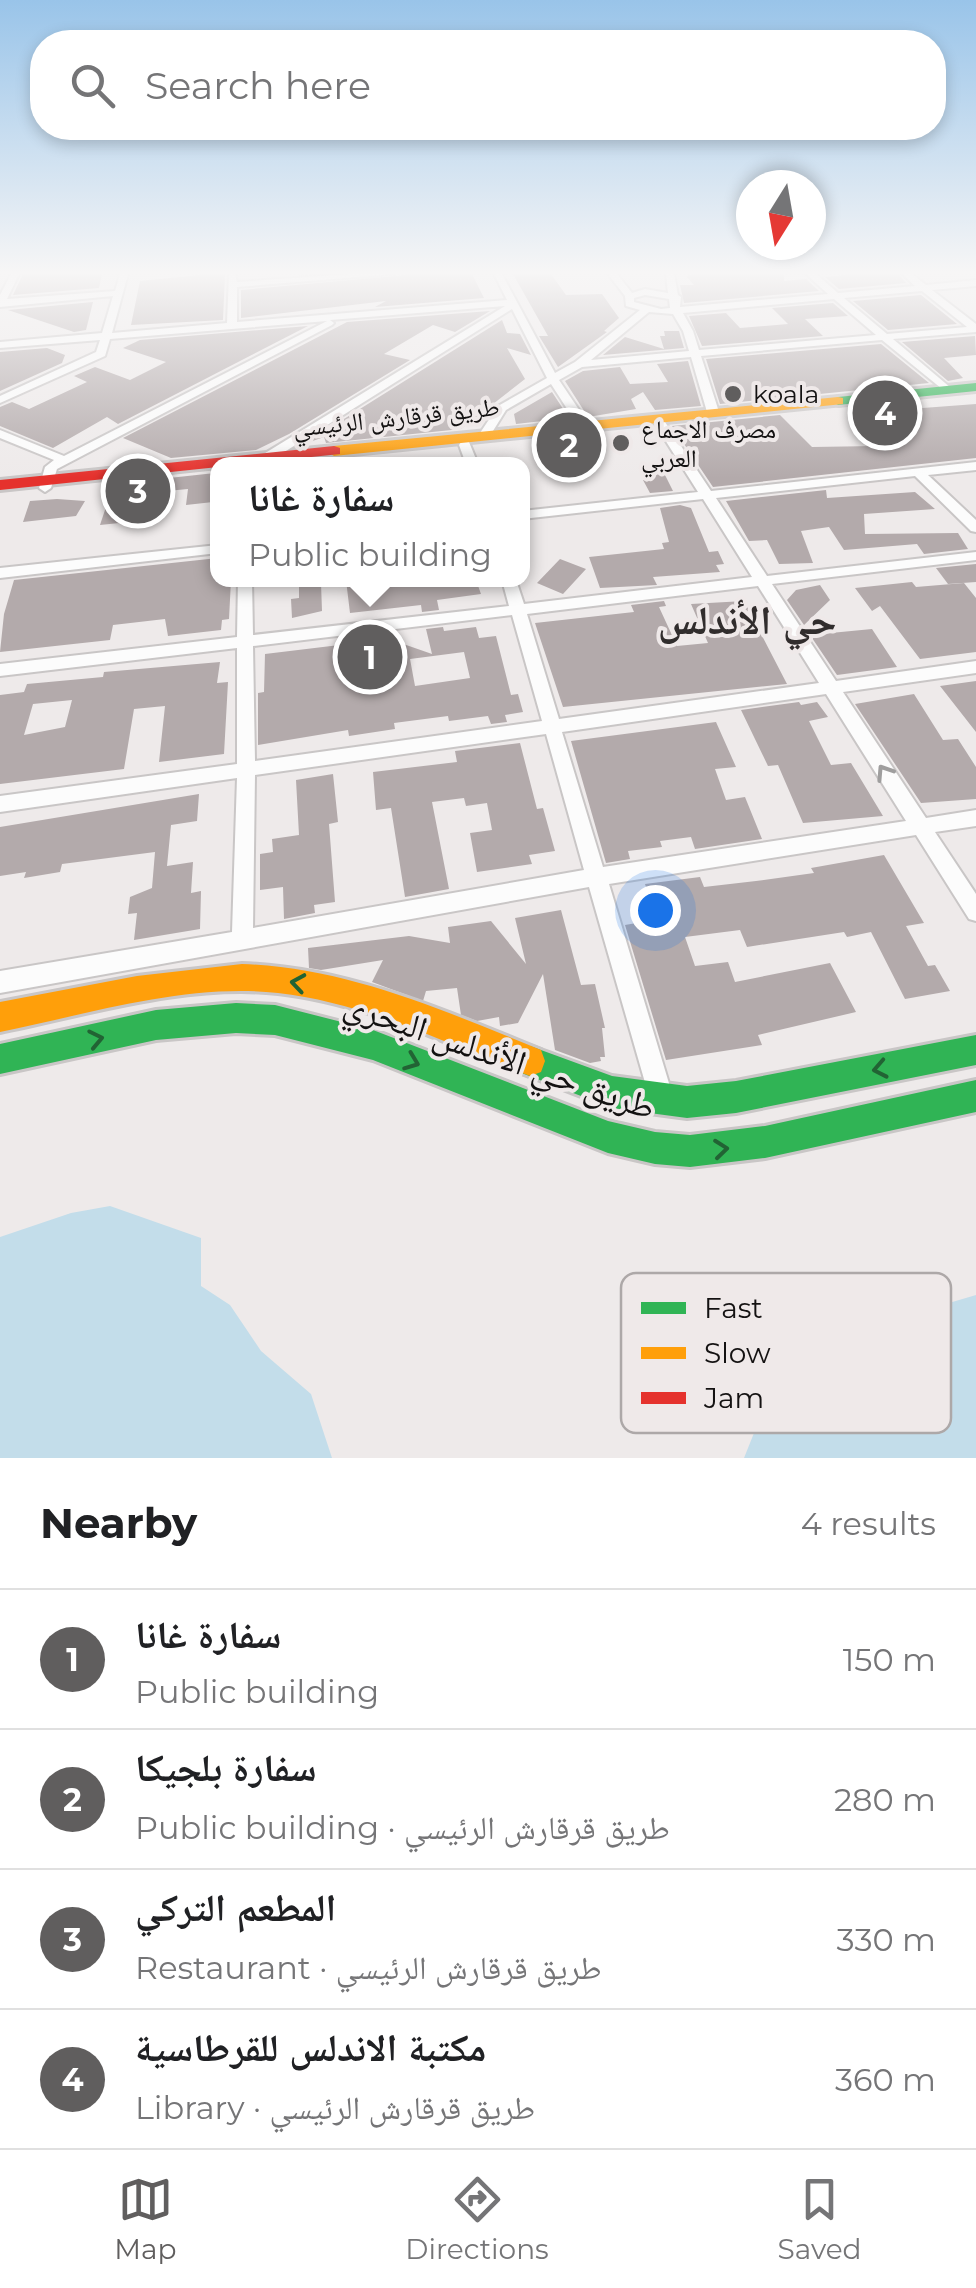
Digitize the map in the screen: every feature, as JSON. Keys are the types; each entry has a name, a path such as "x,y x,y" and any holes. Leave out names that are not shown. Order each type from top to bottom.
{"main road":[{"name":"طريق قرقارش الرئيسي","path":"331,457 474,448 712,412 976,387"},
{"name":"طريق قرقارش الرئيسي","path":"587,429 976,395"},
{"name":"طريق قرقارش الرئيسي","path":"0,489 210,467"},
{"name":"طريق قرقارش الرئيسي","path":"47,484 210,471"},
{"name":"طريق حي الأندلس البحري","path":"0,1017 176,984 274,979 366,999 588,1084 662,1101 724,1099 976,1050"},
{"name":"طريق حي الأندلس البحري","path":"0,1059 182,1022 270,1020 313,1027 354,1040 585,1130 626,1143 669,1150 712,1151 753,1145 976,1096"}],"street":[{"path":"0,344 27,342"},
{"path":"101,354 106,342"},
{"path":"0,400 127,342"},
{"path":"47,484 50,468 292,342"},
{"path":"274,457 453,342"},
{"path":"534,342 587,429"},
{"path":"474,448 502,408 580,364 606,342"},
{"path":"691,342 712,412"},
{"path":"580,364 837,342"},
{"path":"887,342 946,390"},
{"path":"661,424 976,912"},
{"path":"0,434 64,460"},
{"path":"530,514 976,466"},
{"path":"920,474 976,528"},
{"path":"0,573 210,550"},
{"path":"0,670 976,556"},
{"path":"242,940 245,587"},
{"path":"510,587 662,1101"},
{"path":"0,804 976,667"},
{"path":"0,982 594,877 976,818"}],"water":[{"path":"110,1206 201,1238 201,1286 230,1305 261,1351 311,1394 332,1458 0,1458 0,1237 71,1213"},
{"path":"976,1295 976,1458 744,1458 754,1433 951,1433 951,1302"}],"building":[{"path":"136,342 277,342 118,424 107,417 53,448 0,426 0,407 12,402 29,409 87,382 74,376 95,367 130,380 166,362 123,348"},
{"path":"308,342 404,342 384,354 410,360 256,450 171,458 123,438"},
{"path":"467,342 524,342 531,355 507,348 525,379 461,429 326,443 324,437 304,444"},
{"path":"543,342 593,342 558,367"},
{"path":"619,342 641,342 664,349 662,342 682,342 684,348 603,355"},
{"path":"700,342 750,342 702,346"},
{"path":"902,342 975,342 976,355 944,358 963,378 948,381"},
{"path":"881,344 929,383 720,404 706,359"},
{"path":"47,348 65,355 62,363 0,391 0,352"},
{"path":"688,361 701,406 655,410 643,392 631,399 636,409 588,417 565,381 583,371 620,367 630,384 668,382 657,364"},
{"path":"552,392 569,418 516,424 514,414"},
{"path":"976,404 976,458 713,487 672,426 780,415 812,447 876,446 872,443 894,441 873,416 901,414 896,410"},
{"path":"661,467 673,491 650,493 643,480 649,479 644,468"},
{"path":"210,474 210,502 186,505 188,489 167,491 169,478"},
{"path":"826,490 827,498 915,492 935,509 864,514 865,534 958,533 968,549 924,554 917,544 844,550 829,527 801,531 813,563 779,564 767,540 749,541 726,501"},
{"path":"30,501 85,501 76,516 23,522"},
{"path":"134,503 129,522 100,525 107,504"},
{"path":"660,508 691,508 709,552 718,551 724,564 716,565 720,572 653,577 657,585 600,588 589,557 664,549 662,543 669,542"},
{"path":"210,559 210,587 231,587 229,619 222,620 221,630 168,636 165,619 113,625 110,640 0,652 4,614 14,580"},
{"path":"560,559 586,569 563,594 537,583"},
{"path":"976,564 976,582 948,584 936,568"},
{"path":"912,582 916,587 964,583 976,598 976,652 920,659 880,606 872,611 855,588"},
{"path":"820,585 830,600 804,625 787,600 796,590"},
{"path":"299,587 321,587 322,611 292,618 291,599 299,598"},
{"path":"347,587 478,587 481,594 437,600 439,610 422,612 421,605 350,613"},
{"path":"664,601 666,606 659,607 677,646 708,643 691,604 744,601 787,684 563,707 535,623 634,612 631,605"},
{"path":"476,627 479,638 496,636 511,695 518,694 523,712 505,715 507,722 491,724 488,716 449,721 448,716 394,723 395,729 349,736 348,730 258,745 258,693 264,692 265,654 389,639 432,654 426,629","holes":["464,652 470,678 415,686 410,659"]},
{"path":"872,629 897,667 837,675 810,635"},
{"path":"220,662 217,683 228,682 224,754 159,762 165,706 134,709 124,769 0,784 0,695 24,692 27,684 103,677 104,672","holes":["72,700 65,727 24,735 33,704"]},
{"path":"976,681 976,732 940,686"},
{"path":"914,694 943,740 958,739 976,767 976,799 921,803 855,704"},
{"path":"817,702 828,717 809,721 831,765 851,763 883,816 803,823 778,765 768,766 741,710"},
{"path":"716,722 736,767 715,769 726,800 745,797 762,839 695,849 691,837 660,841 662,847 628,851 630,859 606,863 571,741"},
{"path":"520,743 537,809 543,808 555,851 529,855 532,864 477,872 470,833 492,830 487,803 466,806 464,798 432,802 449,889 405,897 391,808 376,810 373,772 457,762 455,751"},
{"path":"333,774 338,822 329,824 335,902 314,905 315,913 284,919 283,887 260,890 260,854 273,852 272,839 299,835 296,780"},
{"path":"199,794 197,821 171,825 167,866 193,862 191,893 201,891 200,929 134,940 137,913 128,914 130,897 152,888 155,852 62,864 60,872 24,878 26,872 0,876 0,827"},
{"path":"884,855 924,923 906,926 928,966 935,965 950,991 905,999 871,932 847,937 844,932 747,947 740,930 685,937 695,966 728,962 735,982 830,963 856,1012 758,1035 762,1045 666,1060 625,925 648,921 646,913 654,912 645,884 700,877 704,887 756,881 814,873 811,868"},
{"path":"561,910 581,985 595,984 605,1028 605,1057 600,1057 601,1061 590,1063 555,1050 543,974 518,1023 500,1026 499,1017 477,1021 461,1015 457,988 426,991 423,1001 372,982 383,960 321,970 309,968 308,948 409,936 450,943 448,927 491,921 526,964 515,918"}],"traffic: fast":[{"path":"838,401 976,387"},
{"path":"0,1059 156,1025 236,1018 275,1020 373,1045 608,1137 690,1151 765,1142 976,1096"},
{"path":"530,1061 612,1092 687,1102 736,1097 976,1050"}],"traffic: slow":[{"path":"334,451 838,401"},
{"path":"0,1017 173,984 274,979 370,1000 530,1061"}],"traffic: jam":[{"path":"275,457 334,451"},
{"path":"0,485 210,464"}],"place":[{"name":"koala","path":"733,394"},
{"name":"مكتبة الاندلس للقرطاسية","path":"885,413"},
{"name":"مصرف الاجماع العربي","path":"621,443"},
{"name":"سفارة بلجيكا","path":"569,445"},
{"name":"المطعم التركي","path":"138,491"},
{"name":"سفارة غانا","path":"370,657"}],"district":[{"name":"حي الأندلس","path":"747,619"}]}
